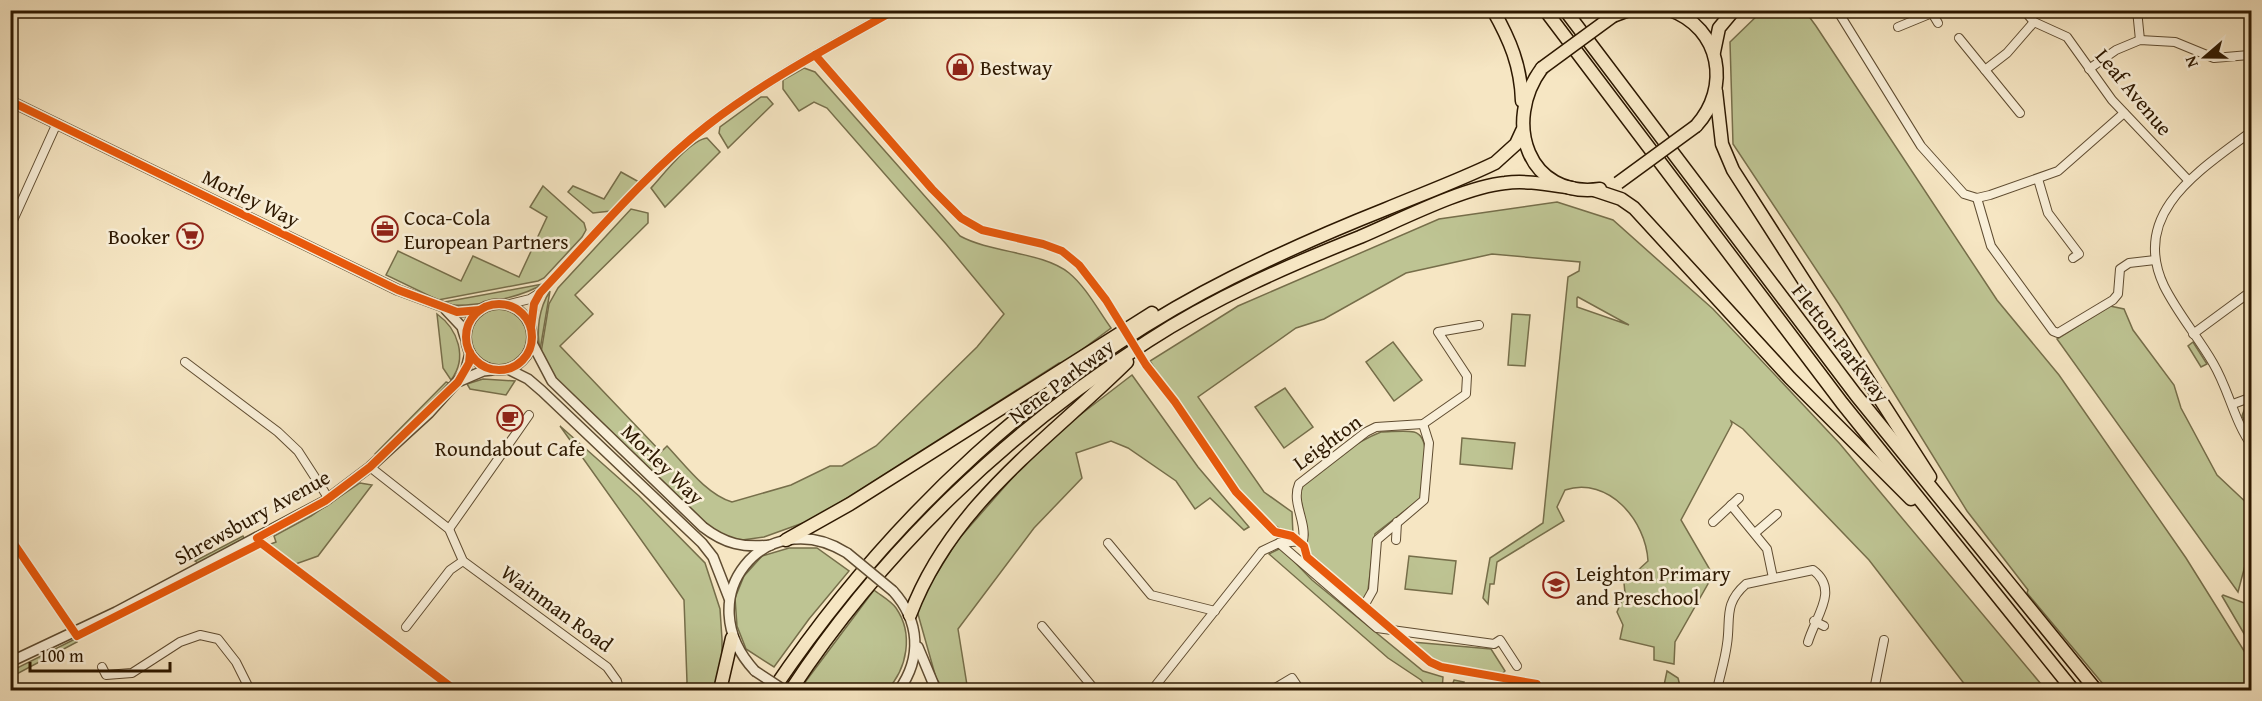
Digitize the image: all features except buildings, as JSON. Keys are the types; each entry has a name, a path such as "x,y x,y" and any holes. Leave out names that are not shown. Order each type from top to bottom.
{"main road":[{"path":"1493,10 1514,51 1521,85 1522,131 1531,156 1554,179 1572,188"},
{"name":"Fletton Parkway","path":"1545,10 1744,276 1939,525 2073,690"},
{"name":"Fletton Parkway","path":"1565,10 1756,266 1971,538 2096,690"},
{"path":"1522,111 1526,94 1542,68 1613,16 1629,10"},
{"path":"1594,190 1618,183 1696,126 1709,110 1716,92 1718,78 1714,52 1708,40 1690,20 1670,10"},
{"path":"1714,52 1719,28 1734,10"},
{"path":"1716,92 1722,144 1733,170 1971,538"},
{"name":"Nene Parkway","path":"773,690 841,597 878,553 936,492 982,448 1023,414 1113,347 1194,298 1292,249 1495,163 1516,144 1522,131"},
{"name":"Nene Parkway","path":"791,690 851,607 944,503 1033,424 1149,340 1267,276 1464,194 1504,183 1523,182 1594,190"},
{"path":"1594,190 1621,199 1635,208 1873,465 1939,525"},
{"path":"786,540 850,504 1135,323 1162,308 1194,298"},
{"path":"909,615 928,571 946,544 996,485 1045,435 1110,379 1149,340"},
{"path":"720,690 732,638"}],"street":[{"path":"540,293 534,304 531,327 532,343 526,357 508,369 494,370 476,361 470,353 466,340 469,323 480,310 530,299 540,293 676,152 707,126 768,82 895,10"},
{"path":"1837,10 1921,146 1964,194 1977,198 2058,171 2124,113"},
{"name":"Leaf Avenue","path":"2024,10 2034,22 2067,37 2124,113 2188,180"},
{"path":"2137,10 2140,40"},
{"path":"1898,27 1919,14 1932,13 1938,23"},
{"path":"1985,70 2007,53 2034,22"},
{"path":"2252,30 2249,55 2252,72"},
{"path":"1959,38 2020,113"},
{"path":"2089,69 2116,50 2140,40 2175,42 2214,58 2249,55"},
{"name":"Morley Way","path":"10,101 398,290 457,312 480,310"},
{"path":"10,227 57,123"},
{"path":"2252,131 2188,180 2165,210 2157,231 2155,260 2163,284 2214,364 2233,404 2238,422 2252,446"},
{"path":"2038,179 2048,213 2079,254 2073,258"},
{"path":"1977,198 1991,246 2053,331 2058,333 2113,300 2118,294 2120,269 2129,263 2155,260"},
{"path":"2193,334 2246,295"},
{"path":"505,305 521,312 531,327"},
{"name":"Morley Way","path":"445,309 462,327 466,340"},
{"path":"1360,613 1372,590 1377,540 1424,500 1430,443 1423,424 1466,394 1467,376 1438,332 1479,325"},
{"name":"Morley Way","path":"532,343 552,381 703,527 719,539 737,546 771,545"},
{"name":"Shrewsbury Avenue","path":"10,662 116,612 329,499 370,467 458,382 469,363 470,353"},
{"path":"185,362 278,432 298,451 329,499"},
{"name":"Morley Way","path":"508,369 528,379 542,391 702,543 713,557 729,598"},
{"name":"Shrewsbury Avenue","path":"458,382 483,371 494,370"},
{"path":"2233,404 2252,397"},
{"path":"449,529 529,415"},
{"name":"Leighton","path":"1154,690 1262,551 1279,543 1303,541 1305,532 1295,494 1299,484 1376,427 1423,424"},
{"path":"370,467 449,529 463,561 450,570 406,627"},
{"path":"1713,522 1739,498"},
{"path":"1731,505 1767,549 1773,578"},
{"path":"1755,533 1777,514"},
{"path":"1396,540 1397,522"},
{"path":"784,690 755,671 741,656 732,638 728,618 729,598 740,572 759,552 771,545 799,538 824,542 847,554 893,591 909,615 923,663 936,690"},
{"path":"1108,543 1151,595 1215,611"},
{"path":"1279,543 1377,628 1494,644 1500,640 1517,666"},
{"name":"Wainman Road","path":"463,561 608,667 617,681 619,690"},
{"path":"1717,690 1728,642 1727,614 1738,591 1746,584 1813,570 1822,577 1827,588 1826,599 1814,621 1808,642"},
{"path":"2252,580 2252,587"},
{"path":"1814,621 1824,626"},
{"path":"1042,626 1095,690"},
{"path":"102,666 106,675 132,673 180,642 200,635 219,639 236,662 249,690"},
{"path":"899,690 912,668 915,639"},
{"path":"1874,690 1884,639"},
{"path":"1272,690 1292,678 1299,690"},
{"path":"10,679 16,690"}],"green space":[{"path":"1762,11 1805,11 1816,26 1997,300 2059,375 2186,558 2251,662 2251,690 2108,690 2027,593 2028,590 1967,511 1839,304 1733,144 1730,42"},
{"path":"804,68 815,72 960,236 986,246 1058,266 1081,285 1111,328 1064,363 1059,363 814,519 764,537 735,541 720,536 704,524 551,375 541,353 549,304 558,288 631,209 648,213 648,223 575,295 593,314 560,346 661,452 667,446 705,486 732,502 791,485 830,466 842,466 876,446 977,347 1004,314 827,108 814,102 799,111 783,89 783,80"},
{"path":"761,97 767,97 773,104 728,148 719,133 720,127"},
{"path":"707,138 720,152 665,207 651,188 685,151 700,140"},
{"path":"621,172 639,182 611,211 593,213 568,192 573,186 604,199"},
{"path":"543,186 584,223 586,230 544,278 438,300 386,275 398,251 461,281 473,256 519,277 547,217 530,207"},
{"path":"1557,202 1613,220 1713,309 1840,444 2046,690 1969,690 1869,560 1743,429 1731,421 1732,424 1681,520 1713,575 1675,642 1674,664 1654,660 1654,647 1620,639 1623,625 1617,612 1625,593 1624,583 1648,561 1646,546 1632,517 1622,505 1596,490 1581,487 1565,490 1557,507 1564,521 1497,562 1494,584 1490,584 1488,604 1483,598 1490,558 1543,523 1568,277 1579,271 1580,262 1492,254 1406,273 1324,319 1296,328 1198,397 1264,492 1292,512 1293,535 1271,523 1230,484 1194,433 1150,361 1238,306 1439,219","holes":["1578,297 1629,325 1577,307"]},
{"path":"543,284 521,294 477,304 439,303"},
{"path":"550,291 540,350 539,319"},
{"path":"2110,306 2124,309 2133,330 2174,385 2181,408 2217,475 2251,507 2251,543 2238,592 2057,339"},
{"path":"499,309 510,311 519,317 525,326 527,337 525,348 519,357 510,363 499,365 488,363 479,357 473,348 471,337 473,326 479,317 488,311"},
{"path":"437,314 455,336 460,353 459,363 451,380 443,368"},
{"path":"1512,314 1530,315 1525,366 1508,365"},
{"path":"1393,342 1422,380 1394,401 1366,362"},
{"path":"2193,342 2207,364 2201,367 2188,346"},
{"path":"1132,375 1198,467 1249,527 1244,530 1210,498 1195,509 1176,481 1128,448 1111,441 1076,453 1082,478 1034,528 958,629 967,685 972,690 944,690 936,678 916,607 957,541 1041,445"},
{"path":"483,379 515,381 506,395 470,389 467,384"},
{"path":"446,382 449,383 383,451 376,453"},
{"path":"1285,388 1313,427 1284,448 1255,407"},
{"path":"2251,403 2251,435 2242,416 2246,405"},
{"path":"560,426 639,496 705,563 720,609 722,639 722,662 713,690 684,690 687,682 684,600"},
{"path":"1410,431 1420,436 1424,442 1425,451 1424,472 1421,498 1375,534 1365,601 1311,554 1305,544 1308,535 1299,491 1314,474 1336,457 1381,432"},
{"path":"1462,438 1515,443 1512,469 1460,464"},
{"path":"360,483 372,485 318,556 293,565 268,545 276,542 274,536 311,516"},
{"path":"243,536 245,540 198,563 195,561"},
{"path":"789,548 817,548 849,571 809,619 774,667 746,649 737,626 735,598 744,576 762,556"},
{"path":"1281,548 1312,580 1423,671 1443,677 1442,690 1428,690 1421,680 1388,658 1269,554"},
{"path":"1409,556 1456,561 1452,594 1405,589"},
{"path":"874,590 896,608 905,629 906,651 894,682 887,690 800,689"},
{"path":"2222,596 2247,604 2246,637"},
{"path":"75,639 77,642 13,676 11,671"},
{"path":"1412,642 1491,649 1505,671 1502,674 1434,662"},
{"path":"1667,671 1678,678 1681,690 1663,690"},
{"path":"1454,680 1464,682 1462,687 1473,690 1446,690 1447,684 1452,686"}],"cycle path":[{"path":"531,327 534,304 540,293 663,163 708,125 776,78 895,10"},
{"path":"815,55 932,189 961,218 982,230 1043,244 1062,251 1079,265 1106,300 1146,365 1175,402 1236,492 1275,532 1292,536 1304,546 1307,557 1430,662 1441,667 1537,684 1540,690"},
{"path":"10,101 398,290 457,312 480,310"},
{"path":"499,304 512,307 522,314 529,324 532,337 529,350 522,360 512,367 499,370 486,367 476,360 469,350 466,337 469,324 476,314 486,307 499,304"},
{"path":"257,538 325,501 370,467 458,382 469,363 470,353"},
{"path":"10,538 77,636 261,543 455,690"}],"place":[{"name":"Bestway","path":"960,67"},
{"name":"Coca-Cola European Partners","path":"385,229"},
{"name":"Booker","path":"190,236"},
{"name":"Roundabout Cafe","path":"510,418"},
{"name":"Leighton Primary and Preschool","path":"1556,585"}]}
